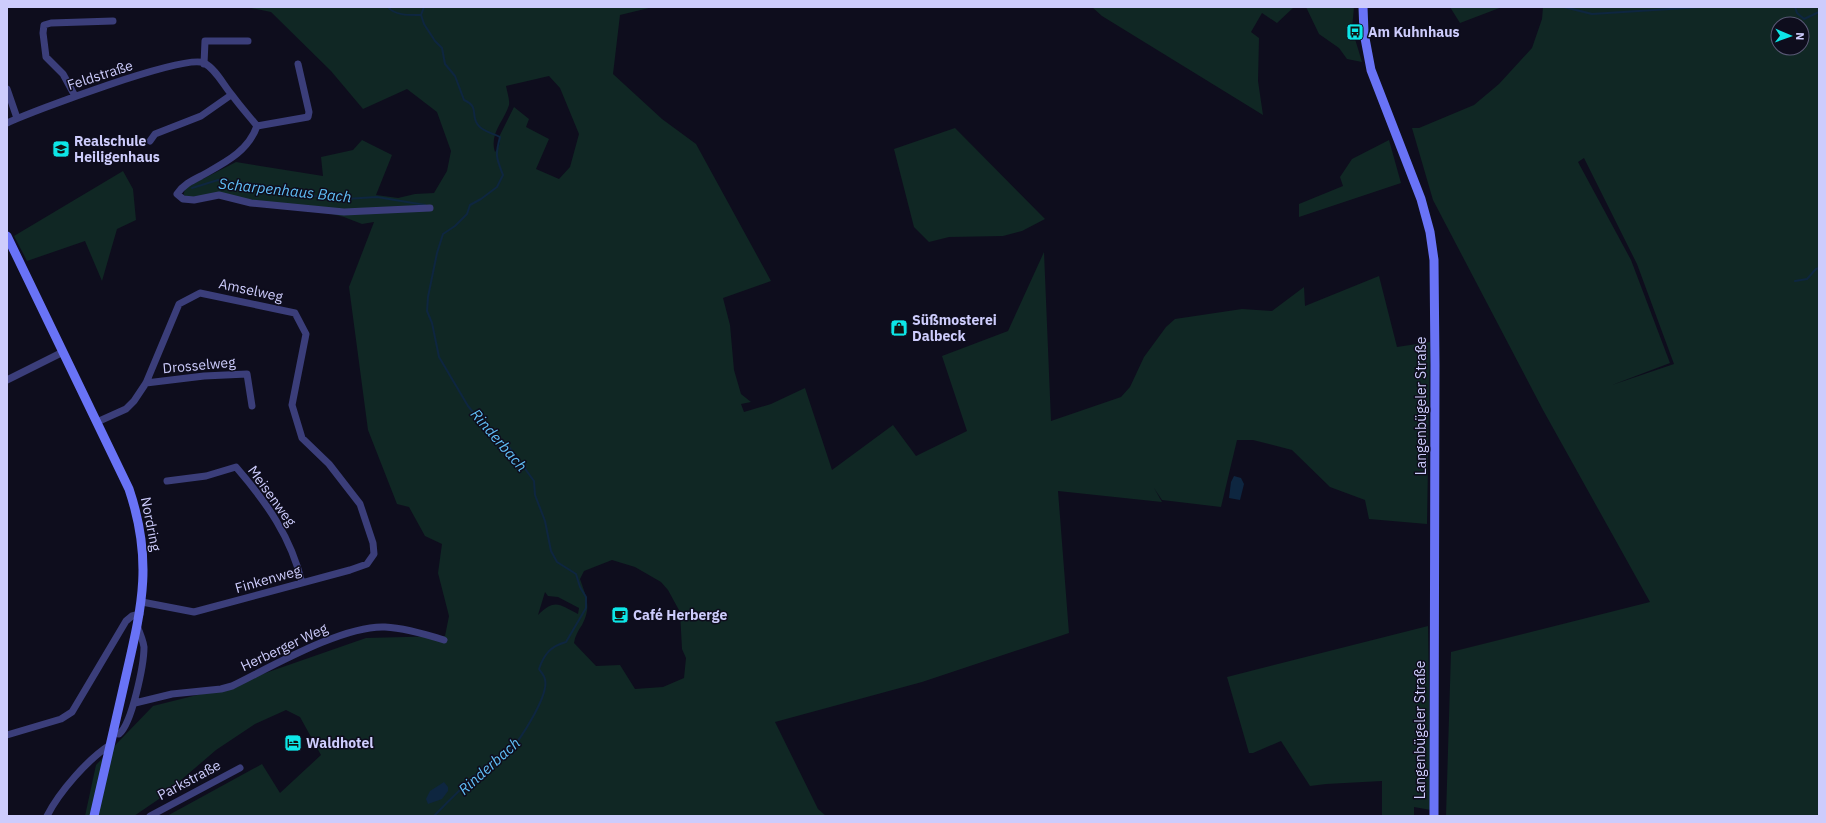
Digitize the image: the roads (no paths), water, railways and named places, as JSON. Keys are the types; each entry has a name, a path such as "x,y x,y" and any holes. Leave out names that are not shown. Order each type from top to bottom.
{"main road":[{"name":"Langenbügeler Straße","path":"1363,7 1364,34 1371,70 1421,199 1430,232 1434,260 1434,816"},
{"name":"Nordring","path":"7,236 129,489 136,509 144,554 140,614 94,816"}],"street":[{"path":"75,96 63,74 46,57 43,33 44,25 51,23 113,21"},
{"path":"248,41 205,41 204,64 218,76 231,95 257,126"},
{"name":"Feldstraße","path":"7,123 75,96 127,79 193,61 204,64"},
{"path":"257,126 308,117 309,112 298,64"},
{"path":"7,90 15,108 17,118"},
{"path":"150,140 155,134 201,116 231,95"},
{"path":"257,126 253,138 230,160 182,186 176,194 183,199 194,200 219,195 251,203 344,212 430,208"},
{"name":"Amselweg","path":"98,422 126,409 134,401 146,383 179,304 200,293 295,313 306,334 292,405 302,438 346,483 360,504 370,532"},
{"path":"7,380 63,352"},
{"name":"Drosselweg","path":"146,383 204,376 247,374 252,406"},
{"name":"Meisenweg","path":"167,481 206,476 236,467 262,500 289,543 302,583"},
{"name":"Finkenweg","path":"142,602 194,612 350,570 367,564 374,554 374,543 370,532"},
{"path":"7,736 60,719 72,712 126,621 132,616 140,614"},
{"path":"113,733 120,734 124,731 135,703 144,649 144,644 137,626"},
{"name":"Herberger Weg","path":"135,703 172,694 221,689 232,686 339,636 362,629 384,627 402,629 444,640"},
{"path":"47,816 64,791 93,757 110,744"},
{"name":"Parkstraße","path":"150,816 159,814 240,768"}],"water":[{"path":"1234,476 1241,478 1244,484 1240,500 1229,498 1231,482"},
{"path":"444,782 448,787 448,791 442,799 428,804 426,799 430,791"}],"waterway":[{"path":"388,7 399,13 421,15"},
{"name":"Rinderbach","path":"424,7 421,15 424,24 435,41 442,48 445,64 455,76 464,100 472,105 478,125 488,132 500,137 497,148 497,156 503,175 497,187 470,205 467,214 455,226 443,234 437,253 428,297 427,311 432,323 439,357 468,406 490,433 509,447 534,481 535,495 545,521 551,551 557,562 576,574 580,587 586,597 586,608 566,642 552,648 541,664 539,669 545,680 543,696 539,706 521,737 510,750 492,761 454,795 434,816"},
{"path":"1564,7 1592,14 1701,7"},
{"path":"1795,7 1797,13 1804,19 1819,12"},
{"name":"Scharpenhaus Bach","path":"192,188 218,180 304,195 345,199 377,197 425,205"},
{"path":"1795,281 1807,279 1816,269 1819,268"}],"place":[{"name":"Am Kuhnhaus","path":"1355,32"},
{"name":"Realschule Heiligenhaus","path":"61,149"},
{"name":"Süßmosterei Dalbeck","path":"899,328"},
{"name":"Café Herberge","path":"620,615"},
{"name":"Waldhotel","path":"293,743"}]}
